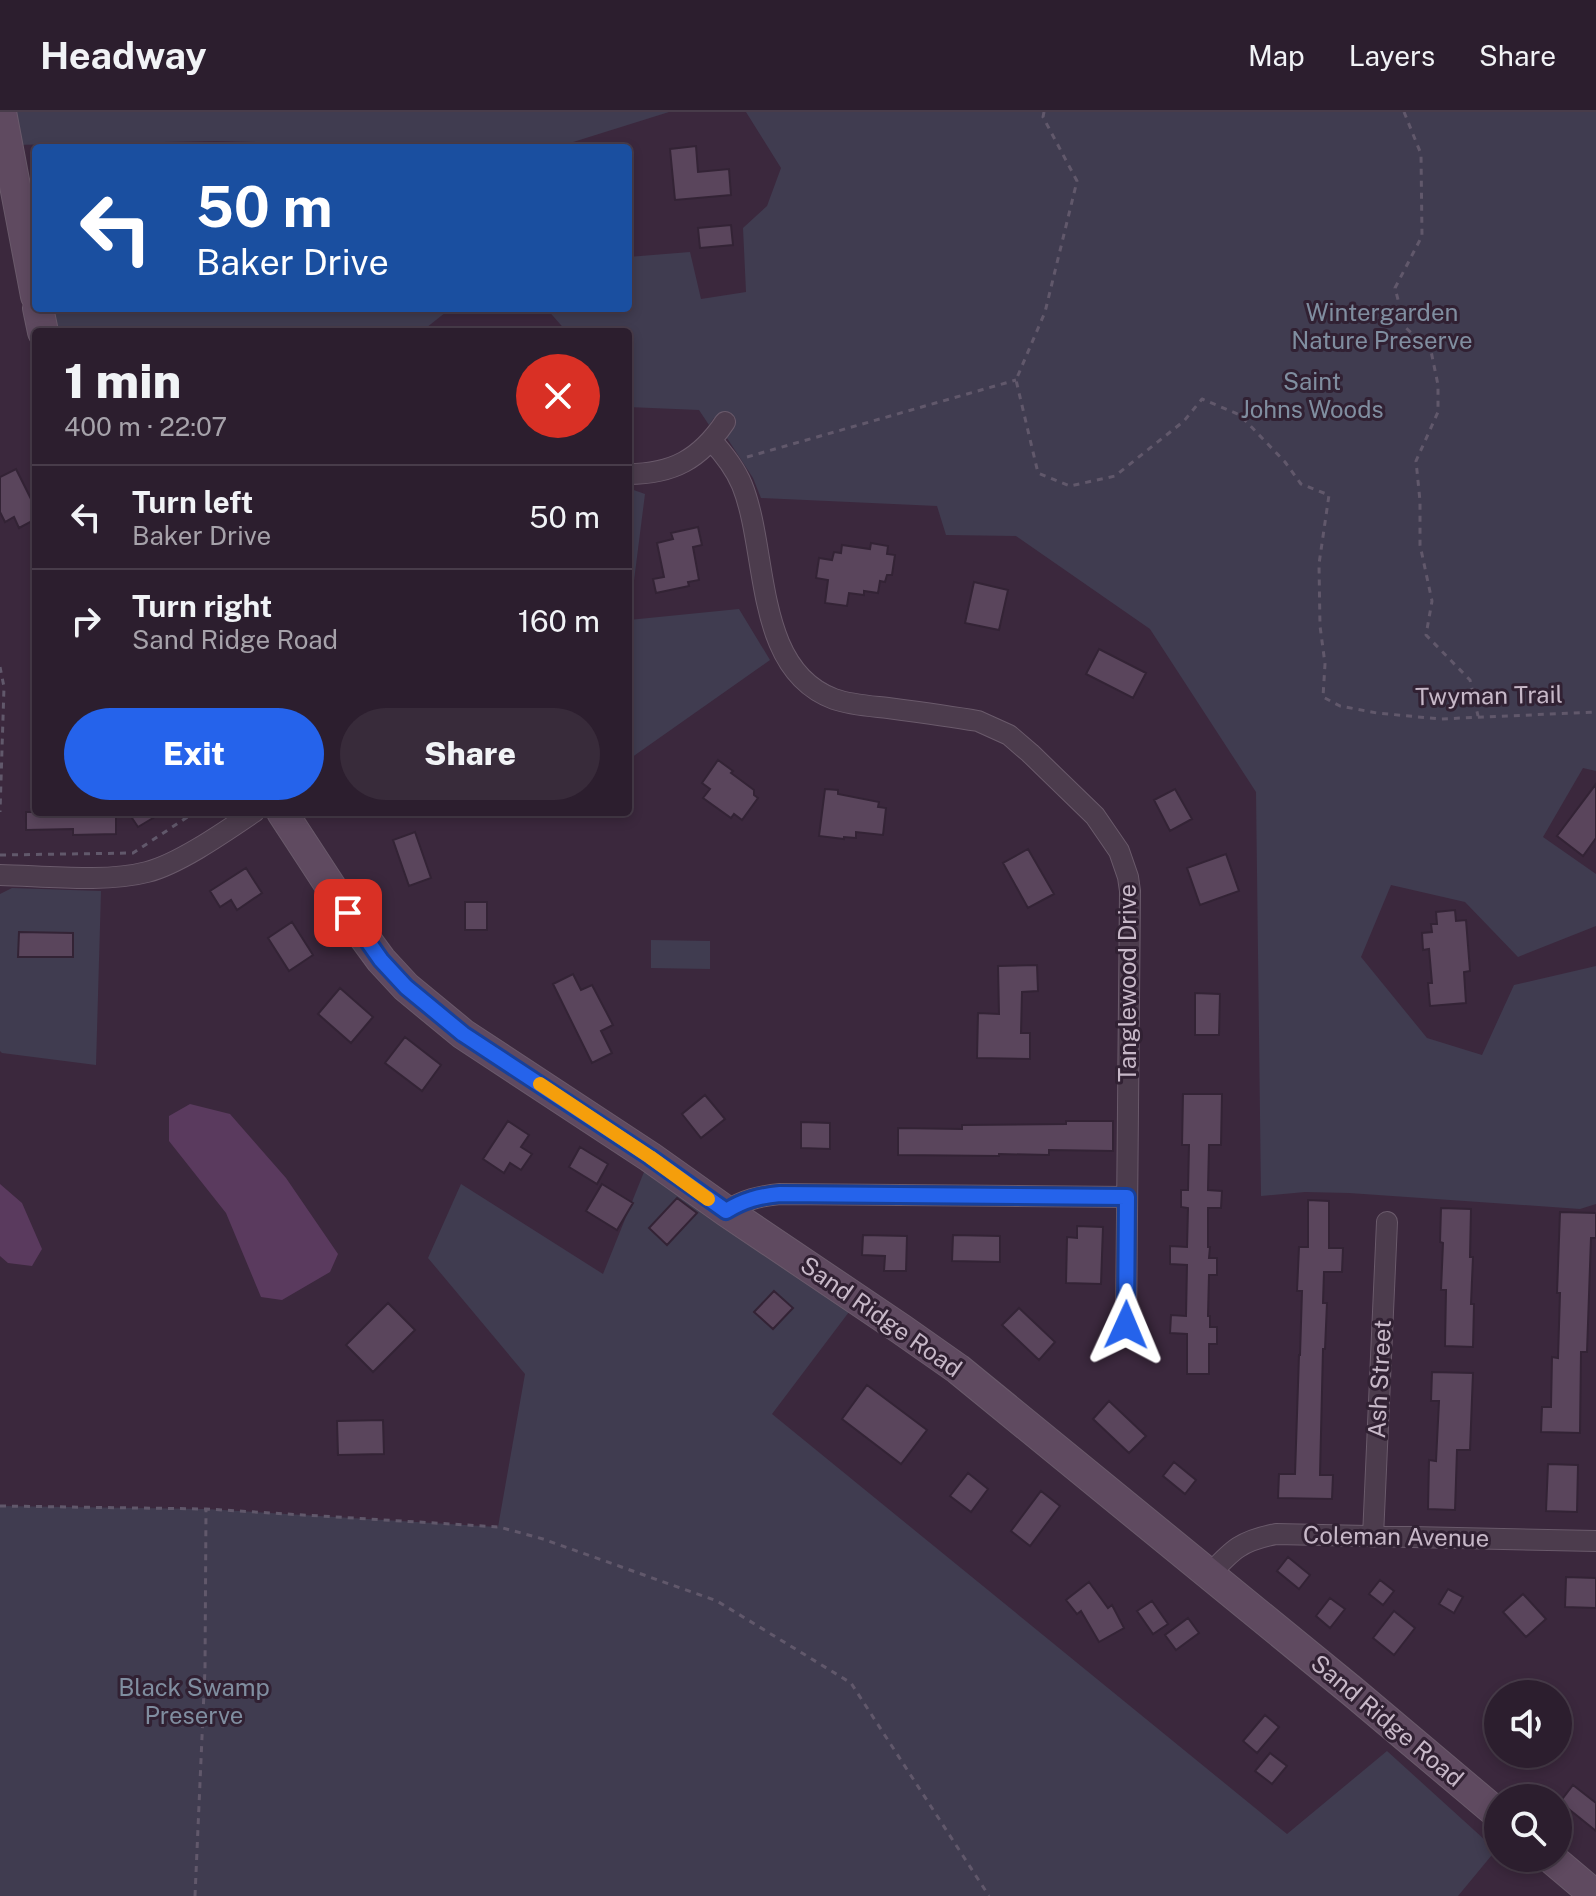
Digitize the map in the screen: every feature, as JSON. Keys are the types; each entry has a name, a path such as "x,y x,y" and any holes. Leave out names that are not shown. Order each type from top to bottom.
{"street":[{"path":"1,112 32,275"},
{"path":"632,474 656,472 680,465 711,440 725,422"},
{"name":"Tanglewood Drive","path":"711,440 730,462 742,486 770,616 790,666 797,675 819,692 847,703 978,721 997,728 1030,753 1095,816 1119,851 1130,891 1126,1325"},
{"path":"0,875 121,877 148,872 173,862 248,816"},
{"name":"Sand Ridge Road","path":"285,816 381,960 406,987 463,1034 650,1157 958,1369 1484,1802"},
{"path":"726,1211 741,1201 780,1194 1127,1197"},
{"name":"Ash Street","path":"1373,1537 1387,1222"},
{"name":"Coleman Avenue","path":"1210,1574 1243,1543 1276,1534 1596,1541"},
{"path":"1568,1872 1596,1896"}],"path":[{"path":"730,462 1016,380 1045,312 1077,181 1043,117 1044,112"},
{"path":"1404,112 1421,154 1422,236 1395,288 1405,327 1431,351 1438,385 1438,412 1416,461 1420,545 1432,601 1426,635 1470,680 1478,717"},
{"name":"Twyman Trail","path":"1016,380 1038,473 1070,486 1115,476 1184,421 1202,399 1240,415 1285,462 1301,484 1329,495 1319,564 1320,626 1325,664 1323,697 1340,706 1377,713 1440,719 1596,712"},
{"path":"0,667 4,687 0,812"},
{"path":"0,855 133,853 189,816"},
{"path":"0,1506 206,1509 499,1527 543,1539 717,1601 851,1683 989,1896"},
{"path":"195,1896 205,1669 206,1509"}],"green space":[{"path":"7,112 669,112 570,144 215,141 13,145"},
{"name":"Wintergarden Nature Preserve","path":"746,112 1596,112 1596,771 1583,768 1543,837 1596,874 1596,926 1518,957 1465,902 1391,885 1361,957 1427,1038 1482,1055 1514,985 1596,966 1596,1204 1580,1209 1349,1193 1305,1192 1261,1196 1256,792 1150,629 1016,536 946,535 937,506 761,498 753,478 714,418 709,425 699,410 632,407 632,328 564,328 550,312 632,312 632,257 690,252 701,299 746,292 743,228 767,206 781,168"},
{"path":"47,312 446,312 426,328 49,328"},
{"path":"632,489 645,494 632,596"},
{"path":"739,609 770,660 632,757 632,620"},
{"path":"12,888 101,891 96,1065 0,1051 0,894"},
{"path":"651,940 710,941 710,969 651,968"},
{"name":"Black Swamp Preserve","path":"650,1157 858,1300 772,1414 1287,1834 1387,1751 1484,1839 1484,1865 1458,1896 0,1896 0,1506 206,1509 498,1527 525,1374 428,1258 461,1184 603,1274"}],"shaded area":[{"path":"190,1104 230,1114 286,1178 338,1254 330,1272 282,1300 261,1297 226,1213 169,1141 169,1116"},
{"path":"0,1184 22,1203 42,1249 32,1266 8,1263 0,1256"}],"building":[{"path":"696,146 698,172 729,169 731,195 675,200 670,149"},
{"path":"731,225 733,245 700,248 698,228"},
{"path":"16,469 32,501 32,521 19,528 14,517 5,522 0,512 0,477"},
{"path":"698,527 702,545 693,547 699,580 688,582 689,586 656,593 653,579 664,577 657,543 673,539 671,533"},
{"path":"871,543 888,546 887,554 895,555 892,575 887,575 885,582 880,581 878,593 849,593 847,606 825,603 828,580 816,578 819,558 832,560 834,552 841,553 842,545 870,549"},
{"path":"974,582 1008,590 999,630 965,623"},
{"path":"1099,649 1146,673 1133,698 1086,674"},
{"path":"718,760 754,790 758,798 742,820 734,814 731,818 703,798 710,789 702,783"},
{"path":"1596,784 1596,838 1583,856 1557,836"},
{"path":"825,789 879,802 878,807 886,808 883,835 856,832 856,838 819,836"},
{"path":"1175,789 1192,819 1170,831 1154,800"},
{"path":"26,812 32,812 32,816 116,816 116,834 73,835 73,829 26,830"},
{"path":"131,816 156,816 138,827"},
{"path":"415,832 431,878 409,886 393,840"},
{"path":"1028,849 1054,894 1028,908 1003,863"},
{"path":"1226,854 1239,891 1200,905 1187,868"},
{"path":"246,868 262,893 237,910 231,900 220,907 210,891"},
{"path":"465,902 487,902 487,930 465,930"},
{"path":"1455,910 1456,921 1466,920 1470,971 1464,972 1466,1003 1430,1006 1428,983 1432,983 1429,949 1423,950 1422,933 1432,932 1431,924 1437,924 1436,912"},
{"path":"292,922 313,955 289,971 268,938"},
{"path":"19,932 73,933 73,957 18,957"},
{"path":"1037,965 1038,991 1022,992 1021,1033 1030,1033 1030,1059 977,1058 978,1013 999,1014 998,966"},
{"path":"573,974 581,990 592,985 613,1025 601,1031 612,1053 592,1063 553,984"},
{"path":"340,988 373,1017 351,1043 318,1014"},
{"path":"1195,993 1220,994 1219,1035 1195,1035"},
{"path":"405,1037 441,1065 422,1091 385,1063"},
{"path":"1183,1094 1222,1094 1221,1145 1209,1145 1208,1190 1222,1191 1221,1208 1208,1208 1209,1258 1217,1258 1217,1275 1209,1275 1208,1316 1210,1327 1217,1327 1217,1344 1209,1344 1209,1374 1187,1374 1187,1334 1170,1333 1171,1315 1186,1316 1187,1265 1170,1264 1170,1246 1187,1247 1188,1208 1181,1207 1181,1190 1188,1190 1189,1145 1182,1145"},
{"path":"705,1095 725,1119 701,1138 682,1114"},
{"path":"508,1121 529,1135 521,1147 532,1154 521,1170 510,1163 504,1173 483,1159"},
{"path":"1066,1121 1113,1121 1113,1151 1049,1150 1049,1155 999,1156 898,1155 898,1128 962,1129 962,1125 1066,1124"},
{"path":"801,1122 830,1123 830,1149 801,1148"},
{"path":"580,1147 608,1164 597,1184 569,1167"},
{"path":"602,1184 633,1203 617,1230 586,1211"},
{"path":"677,1198 697,1213 667,1245 649,1228"},
{"path":"1308,1200 1329,1201 1329,1248 1343,1248 1342,1272 1324,1272 1323,1303 1327,1303 1320,1475 1333,1475 1332,1499 1278,1498 1279,1474 1295,1474 1302,1291 1297,1291 1299,1247 1308,1247"},
{"path":"1441,1208 1471,1209 1473,1347 1445,1346 1446,1290 1441,1290"},
{"path":"1560,1212 1596,1213 1596,1238 1591,1238 1587,1352 1581,1352 1580,1433 1541,1432 1542,1407 1551,1407 1552,1357 1558,1358"},
{"path":"1077,1226 1103,1227 1101,1284 1066,1283 1067,1237 1077,1238"},
{"path":"863,1235 907,1236 906,1271 884,1271 885,1256 862,1255"},
{"path":"953,1235 1000,1236 1000,1262 952,1261"},
{"path":"774,1291 793,1308 773,1329 754,1312"},
{"path":"388,1303 415,1330 373,1372 346,1345"},
{"path":"1019,1308 1055,1342 1039,1360 1002,1325"},
{"path":"1432,1372 1473,1373 1470,1450 1457,1450 1455,1510 1428,1509 1429,1460 1436,1461 1439,1401 1431,1401"},
{"path":"867,1385 927,1430 901,1464 842,1419"},
{"path":"1109,1401 1146,1436 1129,1453 1093,1419"},
{"path":"383,1420 384,1454 338,1455 337,1421"},
{"path":"1174,1462 1196,1480 1185,1494 1163,1476"},
{"path":"1548,1464 1578,1465 1577,1512 1546,1511"},
{"path":"968,1473 988,1489 971,1512 950,1496"},
{"path":"1041,1491 1060,1506 1030,1546 1011,1531"},
{"path":"1288,1557 1310,1575 1299,1589 1277,1571"},
{"path":"1566,1577 1596,1578 1596,1608 1565,1607"},
{"path":"1380,1580 1394,1591 1383,1605 1369,1594"},
{"path":"1089,1582 1108,1608 1112,1605 1124,1628 1099,1642 1081,1611 1077,1614 1066,1600"},
{"path":"1448,1589 1463,1597 1454,1613 1439,1604"},
{"path":"1523,1594 1546,1619 1526,1637 1503,1612"},
{"path":"1330,1598 1345,1609 1330,1628 1316,1616"},
{"path":"1152,1601 1168,1624 1153,1634 1137,1611"},
{"path":"1394,1611 1415,1628 1394,1655 1373,1638"},
{"path":"1188,1618 1199,1633 1176,1650 1165,1635"},
{"path":"1265,1715 1279,1727 1257,1753 1243,1741"},
{"path":"1270,1753 1287,1766 1272,1784 1255,1771"},
{"path":"1572,1786 1596,1803 1596,1831 1572,1812"}],"slow traffic":[{"path":"540,1084 708,1199"}],"route":[{"path":"348,913 381,960 406,987 463,1034 726,1211 741,1201 780,1194 1127,1197 1126,1325"}],"park label":[{"name":"Saint Johns Woods","path":"1312,396"}]}
